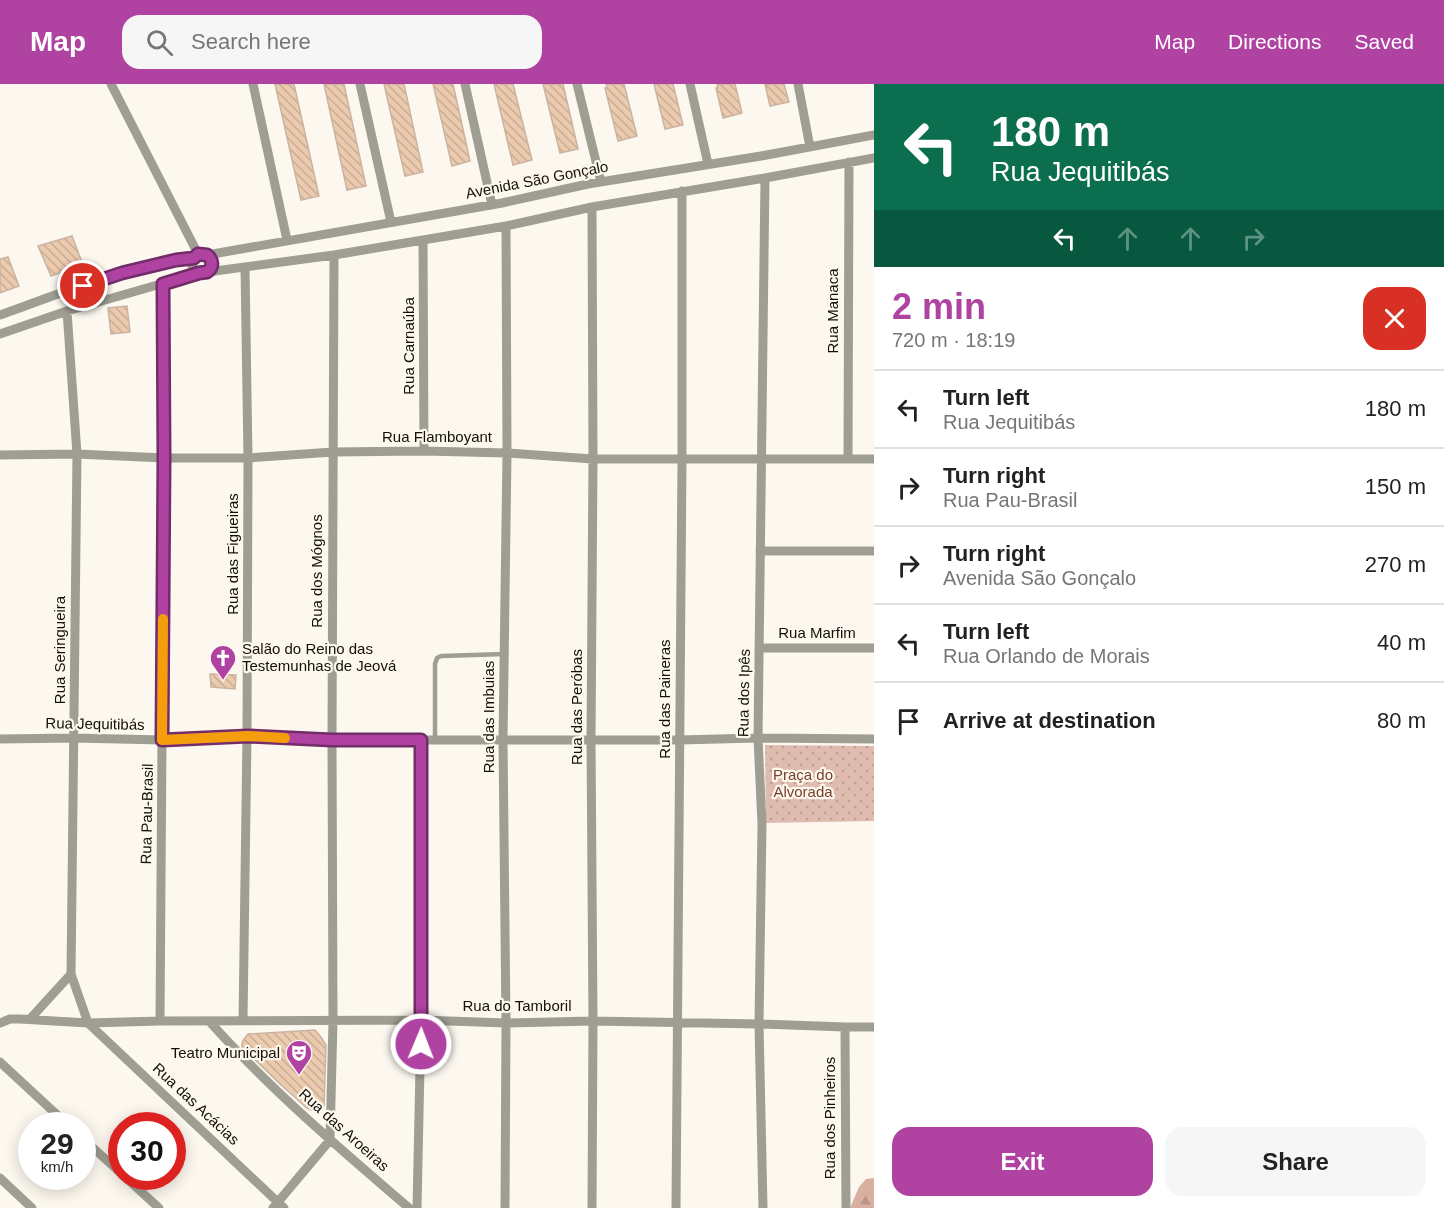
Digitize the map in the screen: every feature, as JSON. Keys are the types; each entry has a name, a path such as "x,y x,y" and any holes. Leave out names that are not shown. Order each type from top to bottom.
{"street":[{"path":"111,84 200,256 212,261 212,266 203,273 196,272 192,266 200,256"},
{"path":"253,84 287,240"},
{"path":"360,84 391,222"},
{"path":"465,84 492,205"},
{"path":"577,84 600,182"},
{"path":"690,84 708,164"},
{"path":"798,84 810,147"},
{"name":"Avenida São Gonçalo","path":"0,315 122,273 176,260 492,205 600,182 874,135"},
{"path":"0,334 67,311 203,273 334,255 506,226 592,207 874,158"},
{"name":"Rua Manaca","path":"848,459 849,162"},
{"name":"Rua dos Ipês","path":"763,1208 759,1024 762,824 758,738 765,178"},
{"name":"Rua das Paineras","path":"676,1208 682,191"},
{"name":"Rua das Peróbas","path":"592,207 592,1208"},
{"name":"Rua das Imbuias","path":"505,1208 503,740 507,453 506,226"},
{"name":"Rua Carnaúba","path":"423,240 424,451"},
{"name":"Rua dos Mógnos","path":"330,1140 333,1021 334,255"},
{"name":"Rua das Figueiras","path":"243,1021 248,736 245,267"},
{"name":"Rua Pau-Brasil","path":"160,1021 163,284"},
{"name":"Rua Seringueira","path":"67,311 77,454 71,974 88,1023"},
{"name":"Rua Flamboyant","path":"0,455 77,454 164,458 248,458 333,452 424,451 507,453 593,459 874,459"},
{"path":"760,550 874,551"},
{"name":"Rua Marfim","path":"760,648 874,648"},
{"name":"Rua Jequitibás","path":"0,739 162,740 248,736 332,740 874,739"},
{"path":"417,1208 421,1020 421,740"},
{"path":"30,1019 71,974"},
{"name":"Rua do Tamboril","path":"1,1021 30,1019 88,1023 421,1020 506,1023 593,1021 874,1026"},
{"name":"Rua das Aroeiras","path":"209,1021 330,1140 409,1208"},
{"name":"Rua das Acácias","path":"88,1023 279,1206"},
{"name":"Rua dos Pinheiros","path":"845,1027 846,1208"},
{"path":"0,1062 54,1112"},
{"path":"279,1206 330,1140"},
{"path":"96,1151 108,1161"},
{"path":"0,1179 32,1208"},
{"path":"139,1190 159,1208"}],"lane":[{"path":"435,740 435,664 437,658 505,654"}],"green space":[{"name":"Praça do Alvorada","path":"765,745 874,746 874,821 766,823"},
{"path":"874,1178 874,1208 850,1208 859,1187 866,1179"}],"building":[{"path":"275,84 294,84 319,196 301,200"},
{"path":"324,84 344,84 366,186 347,190"},
{"path":"384,84 404,84 423,172 405,176"},
{"path":"433,84 453,84 470,161 452,166"},
{"path":"494,84 513,84 532,160 513,165"},
{"path":"543,84 563,84 578,149 560,153"},
{"path":"606,84 624,84 637,136 618,141 605,88 607,88"},
{"path":"654,84 673,84 683,125 665,129"},
{"path":"717,84 735,84 742,113 723,118"},
{"path":"765,84 784,84 789,102 770,106"},
{"path":"72,236 83,265 51,276 38,246"},
{"path":"8,257 19,286 0,293 0,259"},
{"path":"127,306 130,332 111,334 108,308"},
{"name":"Salão do Reino das Testemunhas de Jeová","path":"210,674 236,675 235,689 211,687"},
{"name":"Teatro Municipal","path":"315,1030 326,1045 324,1106 318,1110 312,1110 280,1084 242,1047 242,1043 248,1034"}],"slow traffic":[{"path":"163,619 162,740 248,736 285,738"}],"place":[{"name":"Salão do Reino das Testemunhas de Jeová","path":"223,681"},
{"name":"Teatro Municipal","path":"299,1076"}],"route":[{"path":"83,286 122,273 194,258 198,254 207,255 212,261 210,270 203,274 199,273 163,284 162,740 248,736 332,740 421,740 421,1044"}]}
